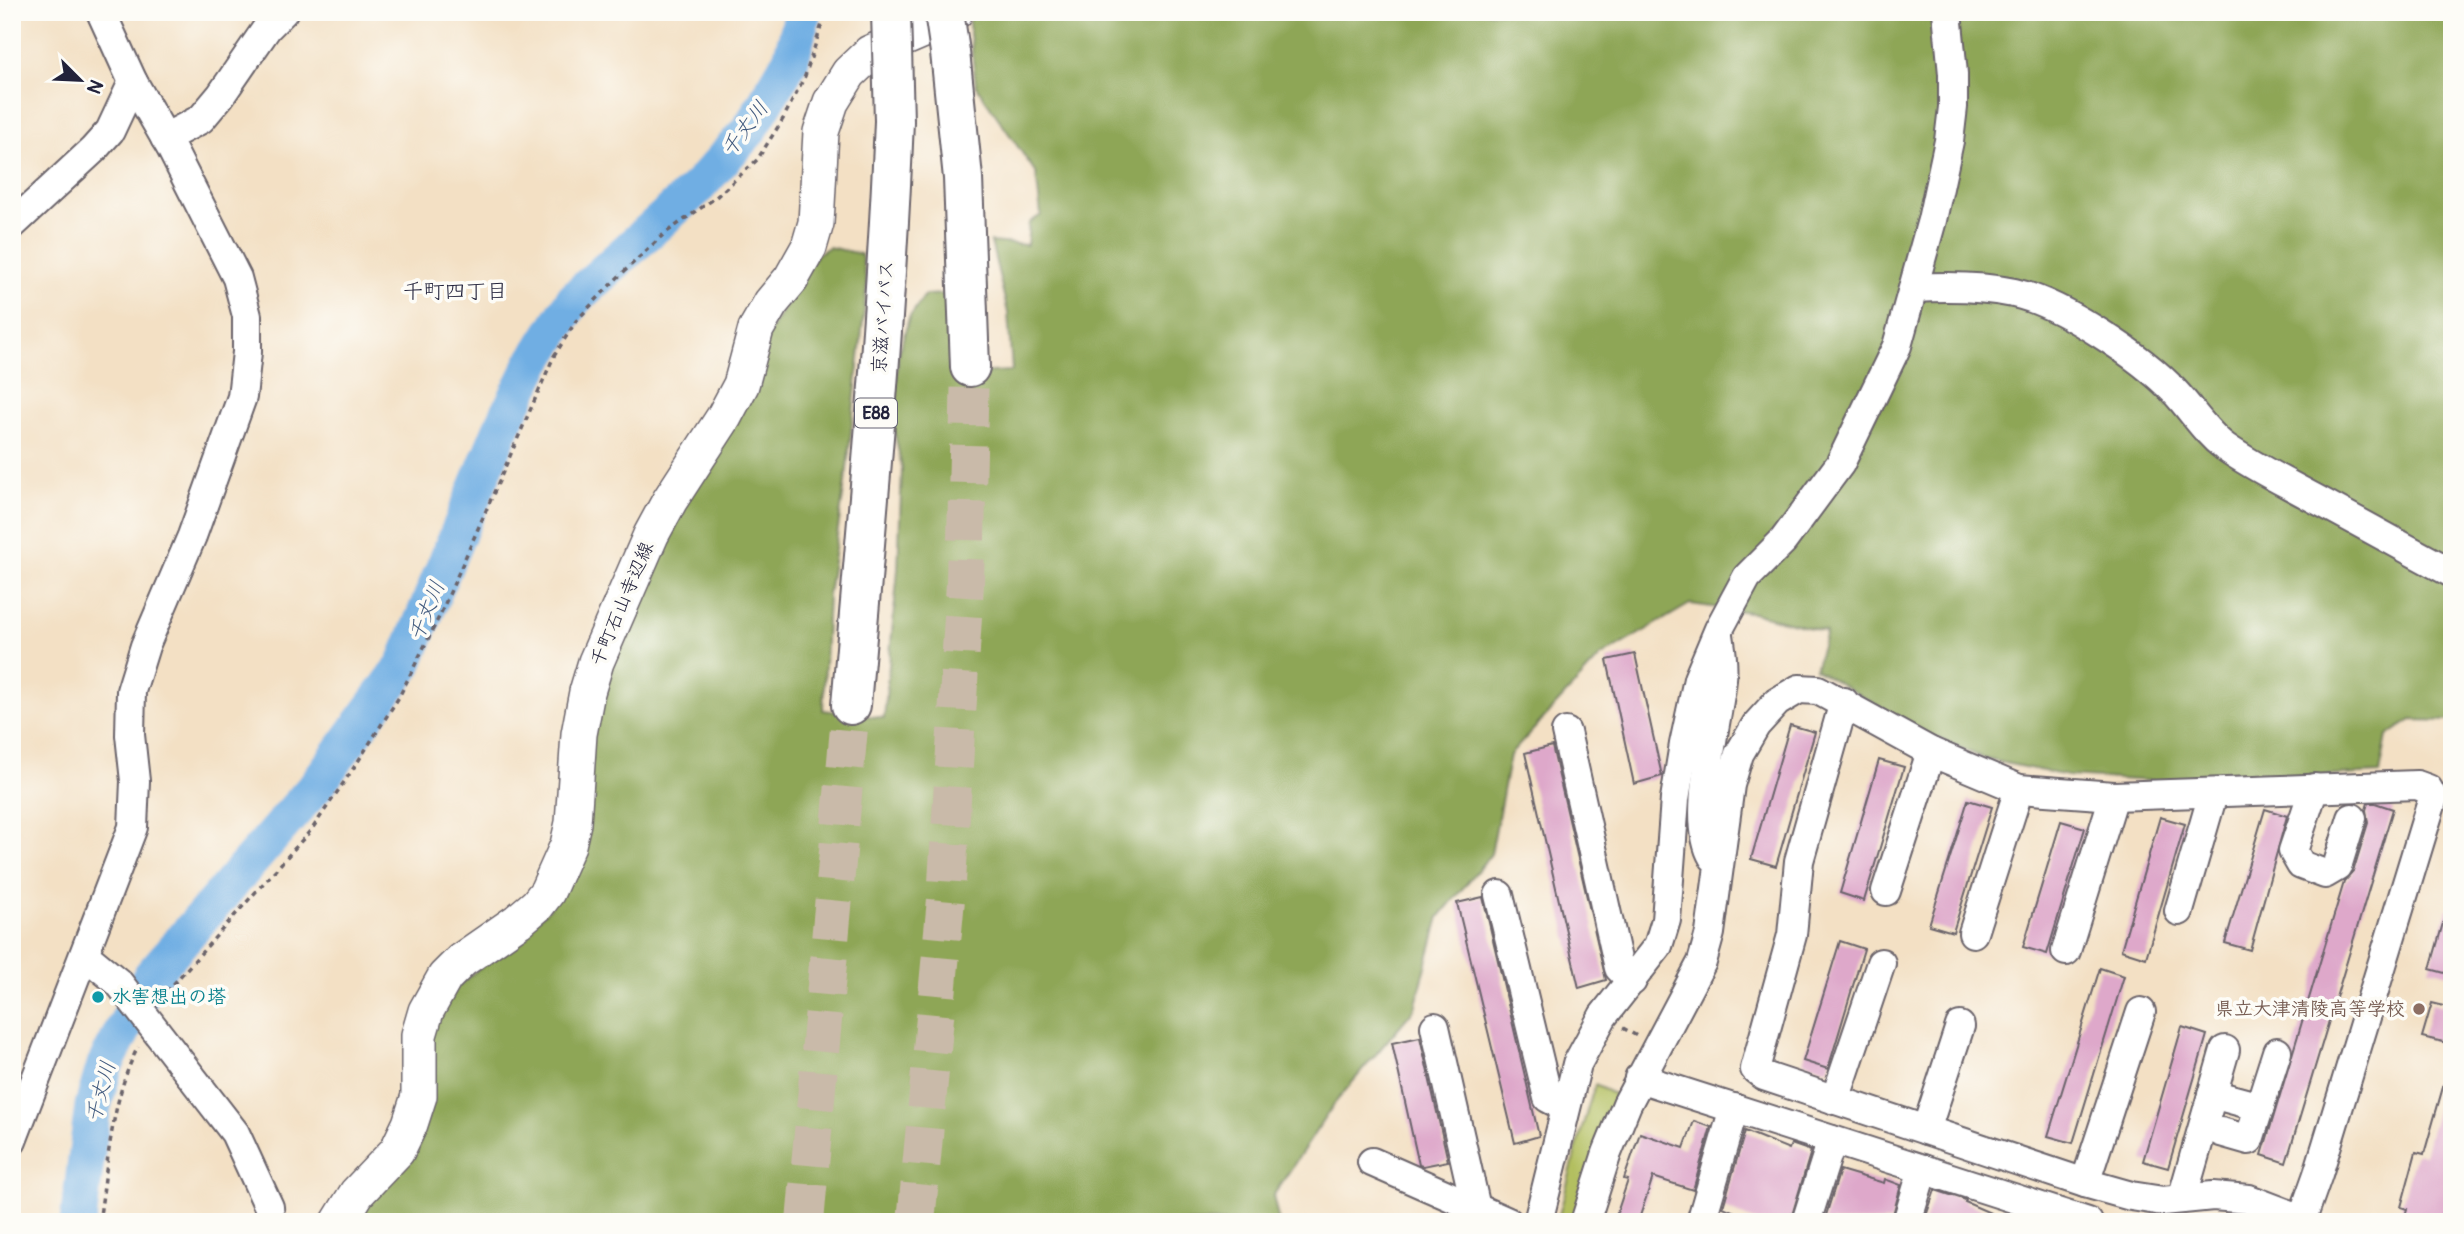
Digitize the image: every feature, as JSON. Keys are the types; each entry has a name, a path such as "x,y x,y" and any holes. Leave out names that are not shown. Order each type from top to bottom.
{"highway":[{"name":"京滋バイパス","path":"851,705 890,218 894,121 891,12"},
{"path":"944,12 963,178 970,367"}],"main road":[{"name":"千町石山寺辺線","path":"339,1222 357,1193 397,1151 410,1124 419,1096 419,1035 426,1011 444,977 462,960 537,905 547,892 568,845 573,823 579,734 596,662 651,535 670,500 724,418 741,385 756,329 771,303 791,279 809,247 816,223 821,132 831,102 849,73 870,53 926,30 955,12"}],"street":[{"path":"12,1141 133,827 135,781 130,735 131,691 145,646 192,536 242,397 247,352 247,316 237,278 133,82 101,12"},
{"path":"251,50 256,12"},
{"path":"165,138 201,119 267,28 283,12"},
{"path":"1538,1222 1577,1064 1603,1016 1658,946 1666,920 1675,800 1684,744 1698,679 1718,629 1747,577 1783,541 1840,464 1896,346 1943,175 1953,107 1947,12"},
{"path":"12,226 110,131 133,82"},
{"path":"1914,288 1984,288 2032,298 2062,312 2139,362 2174,391 2201,424 2224,446 2452,573"},
{"path":"1718,629 1723,677 1706,773 1705,818 1708,848 1719,866"},
{"path":"1585,1222 1608,1153 1639,1078 1702,962 1710,933 1730,785 1740,754 1756,725 1777,702 1799,689 1818,690 1844,702 1931,752 2019,789 2114,796 2417,785 2428,789 2434,799 2318,1174 2301,1220 2249,1199 2213,1196 2163,1201 2131,1196 1835,1100 1764,1076 1755,1069 1792,936 1799,861 1844,702"},
{"path":"1566,732 1619,968 1632,981"},
{"path":"1886,891 1931,752"},
{"path":"2314,788 2293,850 2301,865 2325,874 2337,867 2352,818"},
{"path":"1973,933 2019,789"},
{"path":"2179,911 2213,794"},
{"path":"2066,951 2114,796"},
{"path":"1499,895 1548,1098 1565,1107"},
{"path":"85,955 119,983 235,1133 269,1207 270,1222"},
{"path":"1835,1100 1881,963"},
{"path":"2085,1183 2141,1012"},
{"path":"1926,1130 1960,1026"},
{"path":"1435,1027 1476,1208"},
{"path":"2182,1199 2225,1050"},
{"path":"2221,1132 2249,1140 2277,1052"},
{"path":"1639,1078 1923,1169 2015,1211 2088,1222"},
{"path":"2212,1094 2260,1107"},
{"path":"1701,1222 1734,1108"},
{"path":"1807,1222 1832,1140"},
{"path":"1372,1163 1508,1222"},
{"path":"1907,1222 1923,1169"}],"path":[{"path":"99,1222 117,1113 128,1067 147,1020 162,995 312,829 399,697 440,615 554,356 576,321 664,234 715,198 757,160 805,76 827,12"},
{"path":"1603,1016 1657,1047"}],"green space":[{"path":"971,12 2452,12 2452,721 2411,720 2387,736 2380,773 2186,783 2067,776 1985,759 1918,729 1815,669 1826,632 1749,612 1690,604 1600,657 1510,755 1491,854 1439,917 1415,1008 1334,1104 1273,1196 1279,1222 356,1222 429,1030 452,991 549,909 615,652 652,565 762,344 816,255 829,247 861,254 867,284 847,469 828,595 823,710 884,718 898,569 902,468 894,430 898,356 909,318 925,295 949,294 956,327 951,374 1012,371 1008,313 991,242 1027,245 1029,223 1041,215 1036,173 976,86 968,16"},
{"path":"1595,1085 1618,1096 1575,1222 1557,1222 1580,1136"}],"building":[{"path":"1635,654 1662,776 1634,784 1607,660"},
{"path":"1790,725 1815,732 1776,866 1751,859"},
{"path":"1552,746 1606,980 1579,988 1525,753"},
{"path":"1879,760 1904,767 1864,901 1840,893"},
{"path":"1968,800 1992,807 1953,932 1929,925"},
{"path":"2368,803 2393,809 2286,1163 2262,1155 2344,882 2353,872 2368,823"},
{"path":"2265,809 2287,816 2250,950 2225,943"},
{"path":"2160,817 2185,824 2146,958 2121,950"},
{"path":"2061,821 2085,828 2047,954 2023,947"},
{"path":"1483,897 1539,1136 1515,1143 1457,903"},
{"path":"2447,909 2452,910 2452,975 2430,969"},
{"path":"1840,941 1864,949 1828,1069 1803,1061"},
{"path":"2100,968 2124,976 2073,1143 2048,1136"},
{"path":"2432,1003 2452,1008 2452,1044 2422,1037"},
{"path":"2182,1027 2207,1035 2168,1168 2143,1161"},
{"path":"1420,1037 1448,1161 1423,1166 1419,1165 1392,1043"},
{"path":"2447,1073 2452,1073 2452,1218 2445,1216 2443,1222 2403,1222 2407,1209 2401,1207 2416,1152 2424,1154"},
{"path":"1694,1121 1711,1127 1693,1190 1653,1177 1638,1222 1614,1222 1628,1180 1624,1179 1640,1133 1684,1148"},
{"path":"1745,1131 1789,1149 1791,1144 1811,1151 1790,1222 1758,1222 1723,1207"},
{"path":"1840,1170 1884,1183 1885,1179 1901,1185 1891,1222 1824,1222"},
{"path":"1935,1190 1966,1200 1965,1202 2011,1222 1924,1222"}],"waterway":[{"name":"千丈川","path":"78,1222 93,1106 105,1065 151,976 315,787 404,665 500,431 533,364 574,299 698,187 750,129 791,59 803,12"}],"tunnel":[{"path":"916,1222 946,899 965,583 970,367"},
{"path":"805,1222 851,705"}],"place":[{"name":"水害想出の塔","path":"98,997"},
{"name":"県立大津清陵高等学校","path":"2419,1009"}],"district":[{"name":"千町四丁目","path":"455,291"}]}
